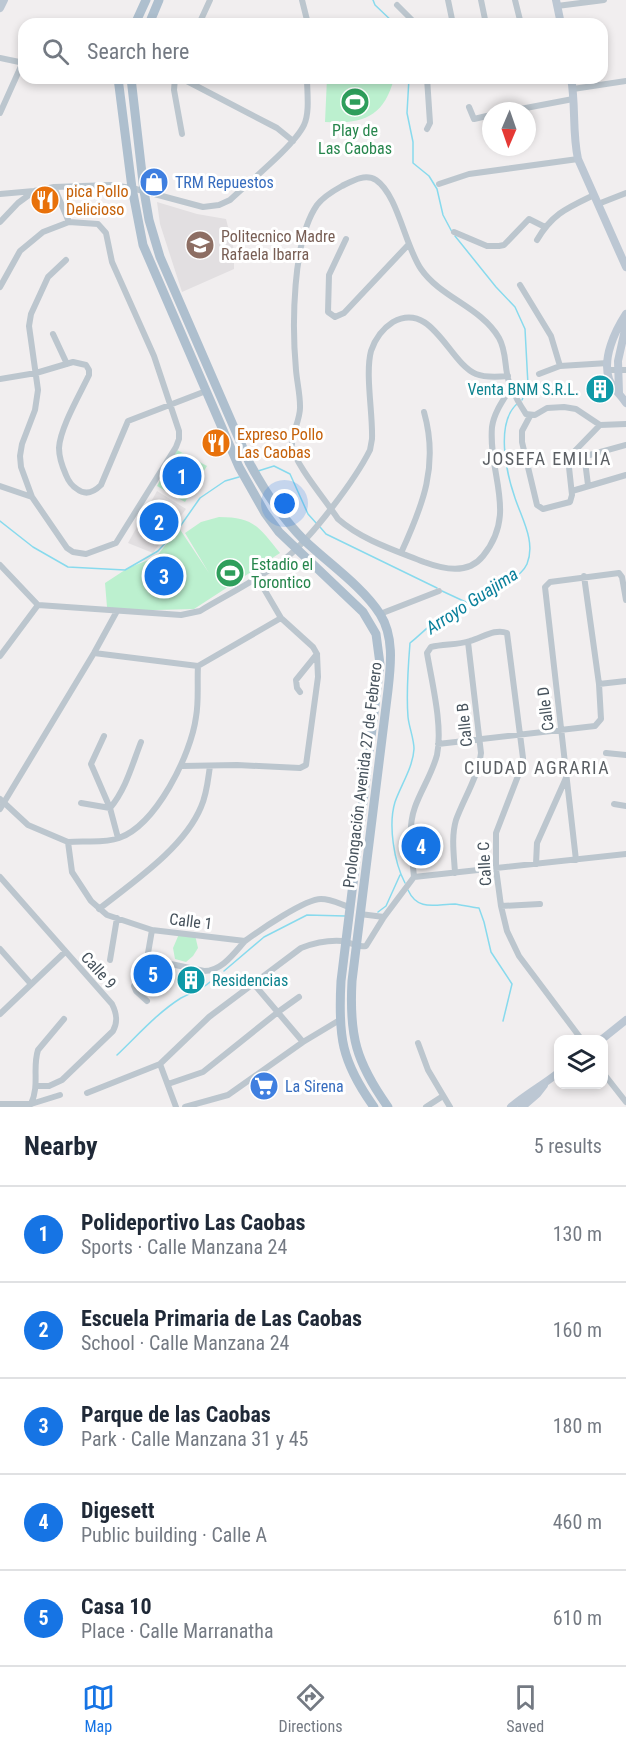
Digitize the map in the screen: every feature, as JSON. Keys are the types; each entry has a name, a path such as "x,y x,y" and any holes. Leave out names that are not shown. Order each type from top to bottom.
{"main road":[{"path":"138,18 146,0"},
{"path":"152,18 159,0"},
{"name":"Prolongación Avenida 27 de Febrero","path":"119,84 132,188 143,245 240,467 265,513 296,549 363,612 376,634 380,664 340,981 339,1021 345,1056 361,1089 374,1107"},
{"name":"Prolongación Avenida 27 de Febrero","path":"132,84 144,191 149,220 160,257 249,462 286,521 308,536 380,614 389,638 391,663 350,1009 356,1050 370,1082 388,1107"}],"street":[{"path":"0,8 4,0"},
{"path":"202,18 210,0"},
{"path":"302,0 306,18"},
{"path":"448,0 452,18"},
{"path":"481,0 485,18"},
{"path":"515,0 520,18"},
{"path":"560,18 557,3 604,0"},
{"path":"397,4 410,18"},
{"path":"0,58 18,63"},
{"path":"0,113 18,75"},
{"path":"608,84 626,81"},
{"path":"174,84 182,134"},
{"path":"193,84 277,128 292,141"},
{"path":"0,194 34,191 54,186 111,185 132,188 204,207 219,205 230,200 292,141 304,125 307,84"},
{"path":"427,84 430,123 427,129"},
{"path":"572,84 574,141 578,159 626,267"},
{"path":"573,89 606,84"},
{"path":"536,106 573,99"},
{"path":"469,106 474,119 482,117"},
{"path":"439,184 469,174 578,159"},
{"path":"512,386 498,407 492,425 494,463 501,514 499,527 492,544 480,560 470,566 453,569 436,567 370,540 338,519 297,458 291,442 301,409 296,371 295,306 300,247 305,229 317,205 329,193 361,178 369,177 377,181 386,190 409,244 427,277 491,327 503,346 512,386 526,414 530,416"},
{"path":"54,186 69,222"},
{"path":"0,222 18,203 34,191"},
{"path":"537,240 554,217 566,208 626,193"},
{"path":"454,232 494,247 504,244 529,219 545,227"},
{"path":"0,287 20,251 43,232 69,222 98,224 106,233 112,262 154,356 179,430 176,447 116,543 86,554 73,552 67,548 32,497 21,466 22,444 35,410 38,390 29,326 31,314 48,277 66,260"},
{"path":"346,238 329,275 327,307 328,312 335,317 344,312 409,244"},
{"path":"520,285 550,336 560,366"},
{"path":"626,314 616,333 608,367 609,380 626,403"},
{"path":"0,565 38,605 181,615 200,611 257,577 296,549 331,508 370,450 372,439 370,358 376,339 384,327 396,320 410,318 423,322 434,330 469,370 486,376 508,376"},
{"path":"620,393 626,325"},
{"path":"53,334 66,364"},
{"path":"0,379 36,373 66,364 79,362 86,365 89,375 62,435 59,448 60,463 68,480 77,490 85,493 95,491 101,485 128,421 206,391"},
{"path":"539,374 560,366 623,369"},
{"path":"600,424 568,458 572,499 568,503 543,509 537,505 522,442 522,431 530,416 547,408 564,407 576,409 600,424 626,424"},
{"path":"401,553 425,493 430,474 430,440 424,412"},
{"path":"588,485 586,456 626,445"},
{"path":"572,491 626,476"},
{"path":"0,486 32,497"},
{"path":"438,744 594,726 601,719 599,684 584,576 621,574 626,600"},
{"path":"0,576 12,576"},
{"name":"Calle D","path":"576,860 544,591 546,584 550,582 584,576"},
{"path":"182,766 237,765 300,768 306,765 318,676 317,654 313,647 281,618 257,577"},
{"path":"380,614 439,591"},
{"path":"0,656 38,605"},
{"path":"117,611 94,653 1,804 37,830 68,842 109,841 134,830 148,818 182,766 196,718 198,666"},
{"path":"94,653 198,666 281,618"},
{"name":"Calle C","path":"468,642 496,631 507,633 521,735 523,763 496,833 496,869 507,930 519,956 578,1035"},
{"path":"87,1093 160,1064 209,1017 301,948 313,944 346,942 356,946 366,946 384,917 413,879 412,816 436,756 438,744 428,653 431,647 437,645 468,642"},
{"name":"Calle B","path":"455,873 453,839 455,823 480,764 480,738 468,642"},
{"path":"300,692 295,682 317,654"},
{"path":"599,684 626,681"},
{"path":"104,736 92,764 110,808 118,838"},
{"path":"110,808 124,787 141,742"},
{"path":"606,753 626,755"},
{"path":"99,909 134,883 182,837 200,811 204,801 210,766"},
{"path":"536,864 537,843 567,777"},
{"path":"81,803 110,808"},
{"path":"615,804 626,806"},
{"name":"Calle 1","path":"68,842 72,872 91,901 106,915 153,930 245,941"},
{"path":"413,879 626,854"},
{"name":"Calle 9","path":"0,877 115,1010 116,1024 113,1031 59,1081 50,1086 37,1086"},
{"path":"147,959 211,971 223,964 245,941 276,920 313,901 327,899 349,907"},
{"path":"501,906 540,904"},
{"path":"360,914 384,917"},
{"path":"110,960 117,918"},
{"path":"147,1001 134,986 147,959 153,930"},
{"path":"0,949 31,984"},
{"path":"0,1014 65,952"},
{"path":"253,983 303,1041"},
{"path":"168,1084 203,1072 299,997"},
{"path":"31,1104 37,1086 36,1056 38,1050 64,1019"},
{"path":"607,1035 626,1020"},
{"path":"185,1107 228,1095 303,1041 339,1021"},
{"path":"418,1043 428,1070 450,1107"},
{"path":"160,1064 176,1107"},
{"path":"511,1107 554,1076"},
{"path":"608,1079 625,1098"},
{"path":"522,1107 537,1094 546,1082"},
{"path":"0,1104 31,1104 60,1095"},
{"path":"426,1107 443,1096"}],"shaded area":[{"name":"Politecnico Madre Rafaela Ibarra","path":"157,202 197,214 226,219 234,250 234,269 182,292 160,224"},
{"path":"157,491 186,509 153,553 128,543"}],"green space":[{"name":"Play de Las Caobas","path":"327,84 392,84 384,102 370,116 350,122 325,122"},
{"path":"177,450 207,466 185,502 157,486"},
{"path":"219,517 240,519 255,525 280,553 194,609 117,611 107,607 105,583 128,568 156,557 179,528 209,573 185,533 201,522"},
{"path":"179,934 195,935 198,948 186,962 175,959 173,948"}],"waterway":[{"name":"Arroyo Guajima","path":"373,0 389,18"},
{"name":"Arroyo Guajima","path":"409,84 407,113 413,142 413,163 429,176 437,189 443,215 452,232"},
{"name":"Arroyo Guajima","path":"455,236 515,307 525,329 528,385 522,400"},
{"name":"Arroyo Guajima","path":"405,883 395,854 392,821 395,802 409,769 414,749 407,708 410,643 438,620 512,580 527,564 529,539 515,498 504,448 507,422 511,411 518,403"},
{"path":"258,471 274,466 290,474 308,514 317,524"},
{"path":"0,521 33,547 68,567 125,570 158,551 179,528 200,498 225,481 239,477"},
{"path":"320,527 326,534 437,588"},
{"path":"442,591 470,604"},
{"path":"378,912 386,906 400,875"},
{"name":"Arroyo Guajima","path":"408,890 412,897 422,904 455,904 479,908 491,952 512,984 503,1021"},
{"path":"224,971 264,937 307,915 345,916"},
{"path":"117,1055 164,1011 181,998 210,982"}],"place":[{"name":"Play de Las Caobas","path":"355,102"},
{"name":"TRM Repuestos","path":"154,182"},
{"name":"pica Pollo Delicioso","path":"45,200"},
{"name":"Politecnico Madre Rafaela Ibarra","path":"200,245"},
{"name":"Venta BNM S.R.L.","path":"600,389"},
{"name":"Expreso Pollo Las Caobas","path":"216,443"},
{"name":"Polideportivo Las Caobas","path":"182,476"},
{"name":"Escuela Primaria de Las Caobas","path":"159,522"},
{"name":"Estadio el Torontico","path":"230,573"},
{"name":"Parque de las Caobas","path":"164,576"},
{"name":"Digesett","path":"421,846"},
{"name":"Casa 10","path":"153,974"},
{"name":"Residencias","path":"191,980"},
{"name":"La Sirena","path":"264,1086"}],"district":[{"name":"JOSEFA EMILIA","path":"547,459"},
{"name":"CIUDAD AGRARIA","path":"537,768"}]}
